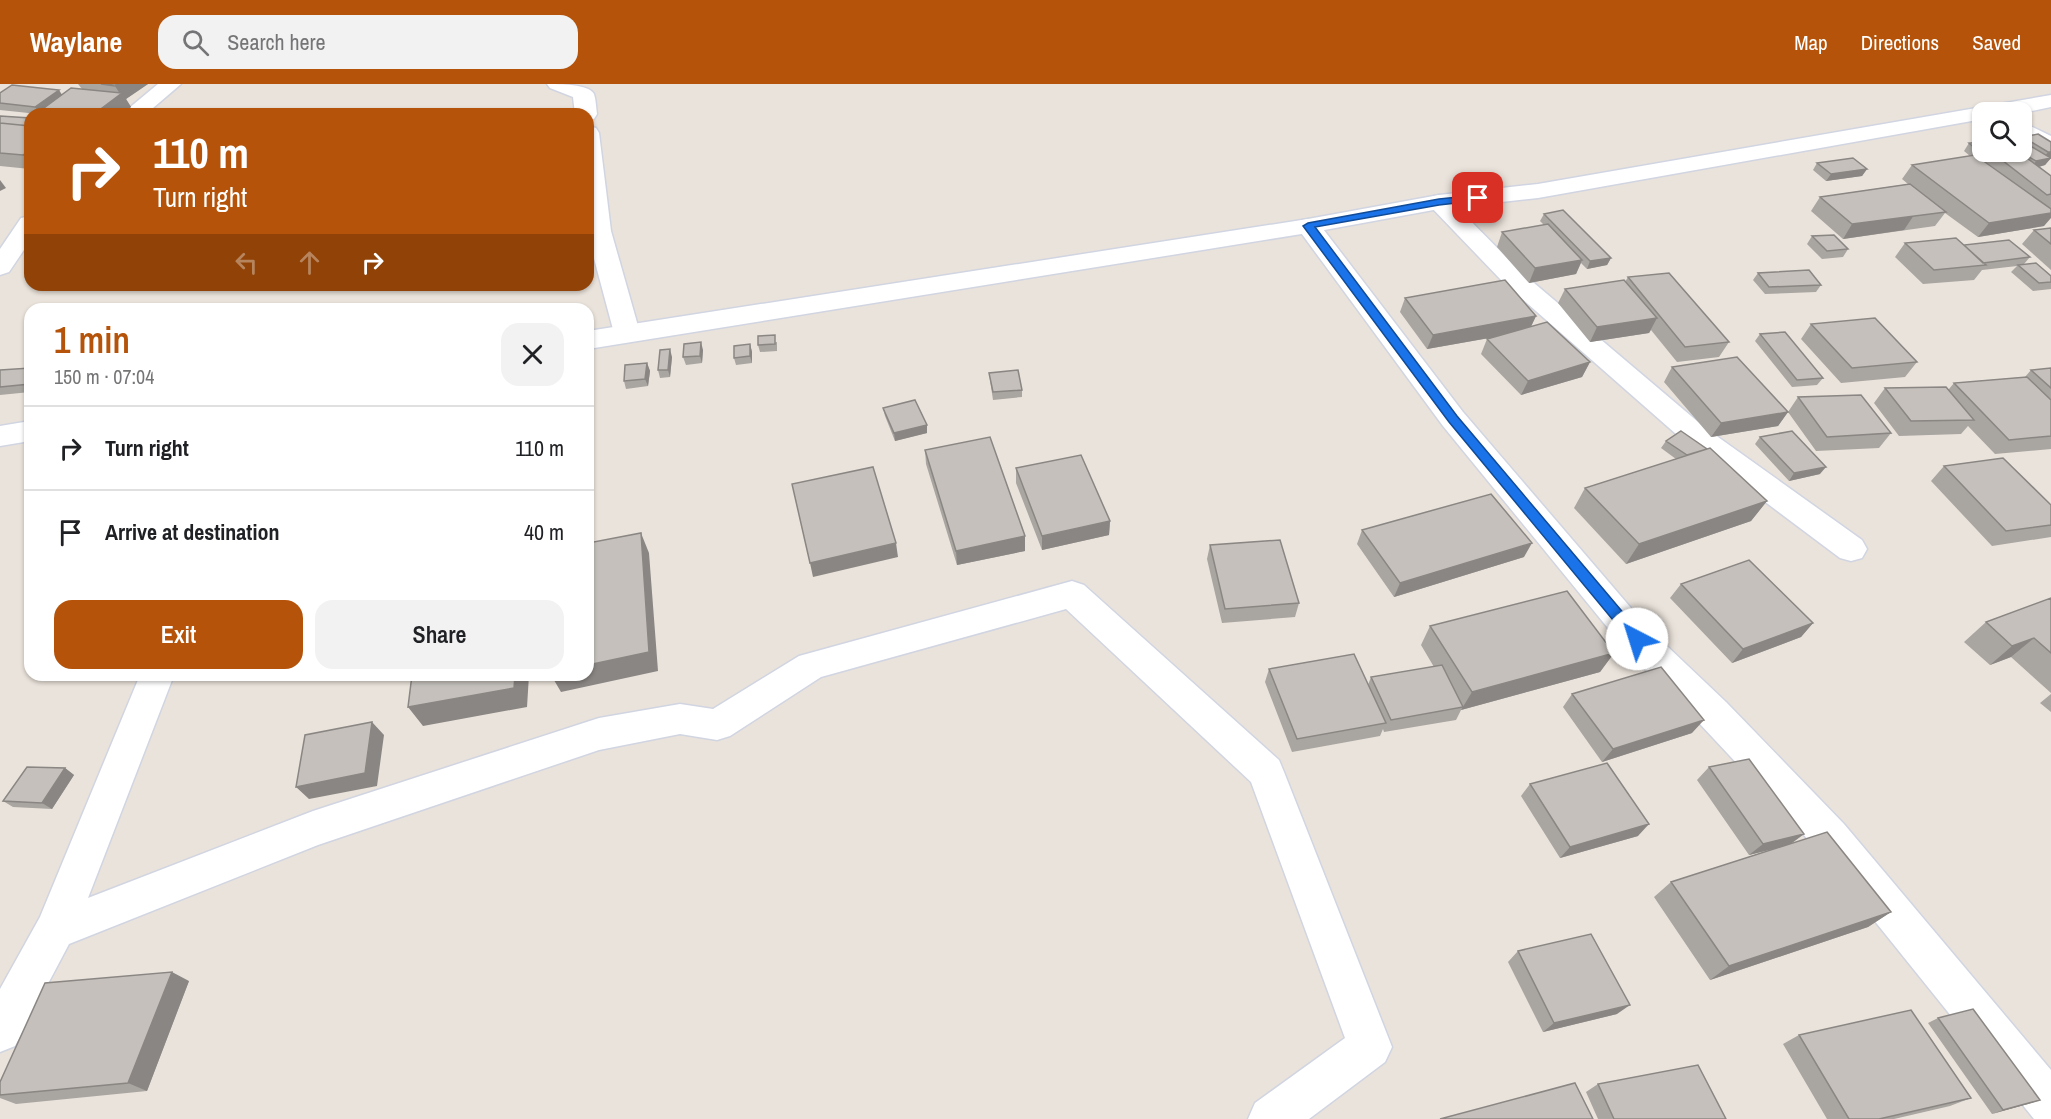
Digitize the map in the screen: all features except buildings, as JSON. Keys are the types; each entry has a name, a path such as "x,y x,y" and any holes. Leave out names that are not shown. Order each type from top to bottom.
{"street":[{"path":"140,108 171,84"},
{"path":"557,84 584,88 586,108"},
{"path":"2032,104 2051,101"},
{"path":"594,339 1308,226 1439,202 1538,191 1972,115"},
{"path":"2032,135 2051,145"},
{"path":"594,186 599,231 627,333"},
{"path":"1439,202 1512,277 1694,434 1851,549"},
{"path":"1308,226 1453,419 1637,639 1713,713 1830,836 2051,1105"},
{"path":"0,267 24,232"},
{"path":"0,436 24,432"},
{"path":"55,930 313,830 598,734 680,719 717,725 811,666 1071,594 1266,772 1370,1047 1271,1119"},
{"path":"0,1031 55,930 155,681"}],"route":[{"path":"1478,198 1439,202 1308,226 1453,419 1637,639"}]}
